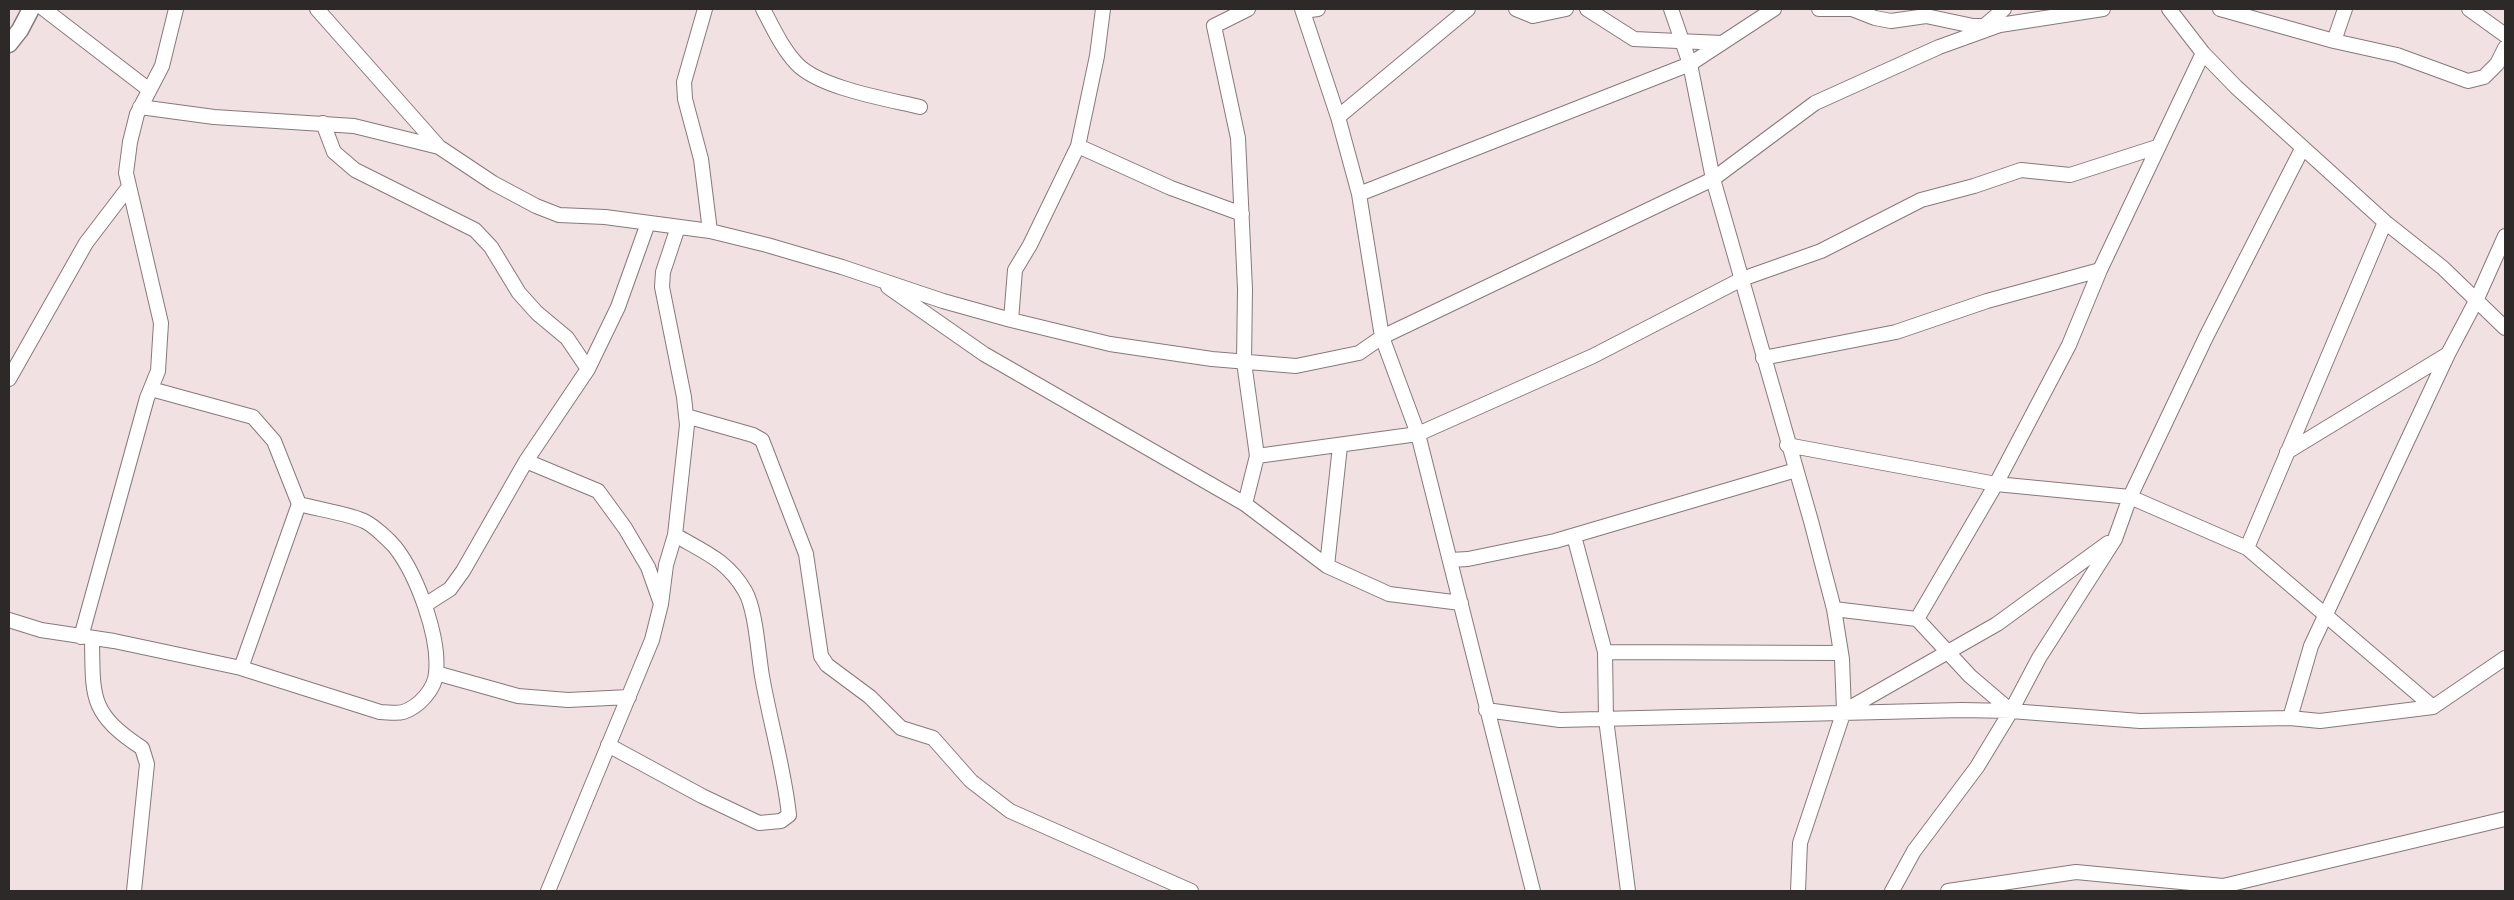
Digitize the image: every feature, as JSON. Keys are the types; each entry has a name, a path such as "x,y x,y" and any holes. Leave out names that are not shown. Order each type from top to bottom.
{"main road":[{"path":"9,44 20,30 31,9"}],"street":[{"path":"44,9 148,89"},
{"path":"134,891 147,764 142,748 125,736 105,717 96,701 92,686 87,638 151,388 158,371 161,323 126,173 130,142 140,108 148,89 162,66 176,9"},
{"path":"317,9 439,147 493,184 536,206 559,215 678,227 767,245 1011,320 1110,344 1244,362 1296,366 1359,353 1382,337 1713,179 1815,103 1939,47 2000,25"},
{"path":"705,9 684,82 685,99 702,159 710,232"},
{"path":"763,9 783,47 799,66 829,84 920,107"},
{"path":"1011,320 1015,270 1030,245 1078,146 1099,48 1104,9"},
{"path":"1244,504 1257,456 1244,362 1245,289 1238,138 1214,26 1248,9"},
{"path":"1318,9 1302,10 1338,117 1358,194 1382,337 1418,434 1533,891"},
{"path":"1338,117 1468,9"},
{"path":"1516,9 1533,16 1566,9"},
{"path":"1587,9 1634,39 1722,43"},
{"path":"1671,9 1690,64 1713,179 1834,609 1841,653 1844,711 1800,843 1798,891"},
{"path":"1358,194 1690,64 1774,9"},
{"path":"1819,9 1852,9 1876,18 1891,21 1926,16 1983,27 2103,9"},
{"path":"1983,27 2004,9"},
{"path":"2169,9 2203,53 2302,149 2385,222 2443,268 2505,328"},
{"path":"2220,9 2334,41 2397,55 2468,81 2484,77 2497,64 2505,48"},
{"path":"2334,41 2345,9"},
{"path":"2469,9 2505,34"},
{"path":"1917,619 1996,484 2069,345 2100,270 2203,53"},
{"path":"140,108 214,117 354,126 439,147"},
{"path":"323,123 334,152 355,170 475,230 491,247 519,293 537,313 567,338 588,369"},
{"path":"1078,146 1171,188 1242,214"},
{"path":"1257,456 1418,434 1593,356 1742,279 1820,251 1921,200 1974,186 2021,170 2070,175 2157,147"},
{"path":"1892,891 1914,851 1977,767 2011,711 2039,658 2114,539 2130,497 2206,337 2302,149"},
{"path":"9,379 86,243 128,188"},
{"path":"2247,548 2385,222"},
{"path":"425,605 450,589 526,461 588,369 618,307 648,223"},
{"path":"548,891 652,640 666,566 675,535 685,454 686,416 662,287 662,272 678,227"},
{"path":"2290,718 2311,646 2505,236"},
{"path":"1763,358 1896,332 1987,301 2100,270"},
{"path":"875,278 984,354 1244,504 1327,566 1389,594 1461,602"},
{"path":"2287,452 2448,354"},
{"path":"151,388 253,417 266,429 274,442 299,504 241,668"},
{"path":"686,416 752,435 762,440 806,554 821,656 827,665 870,697 901,728 933,738 971,781 1010,811 1192,891"},
{"path":"1788,444 1996,484 2130,497 2247,548 2433,707"},
{"path":"1327,566 1340,446"},
{"path":"526,461 598,491 625,528 648,568 660,604"},
{"path":"1450,560 1468,559 1574,536 1796,470"},
{"path":"9,620 41,630 114,641 241,668 380,712 403,712 417,704 432,688 436,673 432,631 425,605 395,546 365,521 299,504"},
{"path":"608,745 702,796 759,823 781,821 789,815 786,789 775,745 755,625 746,592 725,563 675,535"},
{"path":"1574,536 1605,652 1606,719 1628,891"},
{"path":"1844,711 1997,624 2114,539"},
{"path":"1834,609 1917,619 1970,676 2011,711"},
{"path":"1605,652 1841,653"},
{"path":"1486,710 1560,720 1844,711 2011,711 2140,721 2290,718 2320,720 2433,707 2505,658"},
{"path":"436,673 518,696 568,700 629,696"},
{"path":"1948,891 2076,872 2224,888 2505,819"}]}
